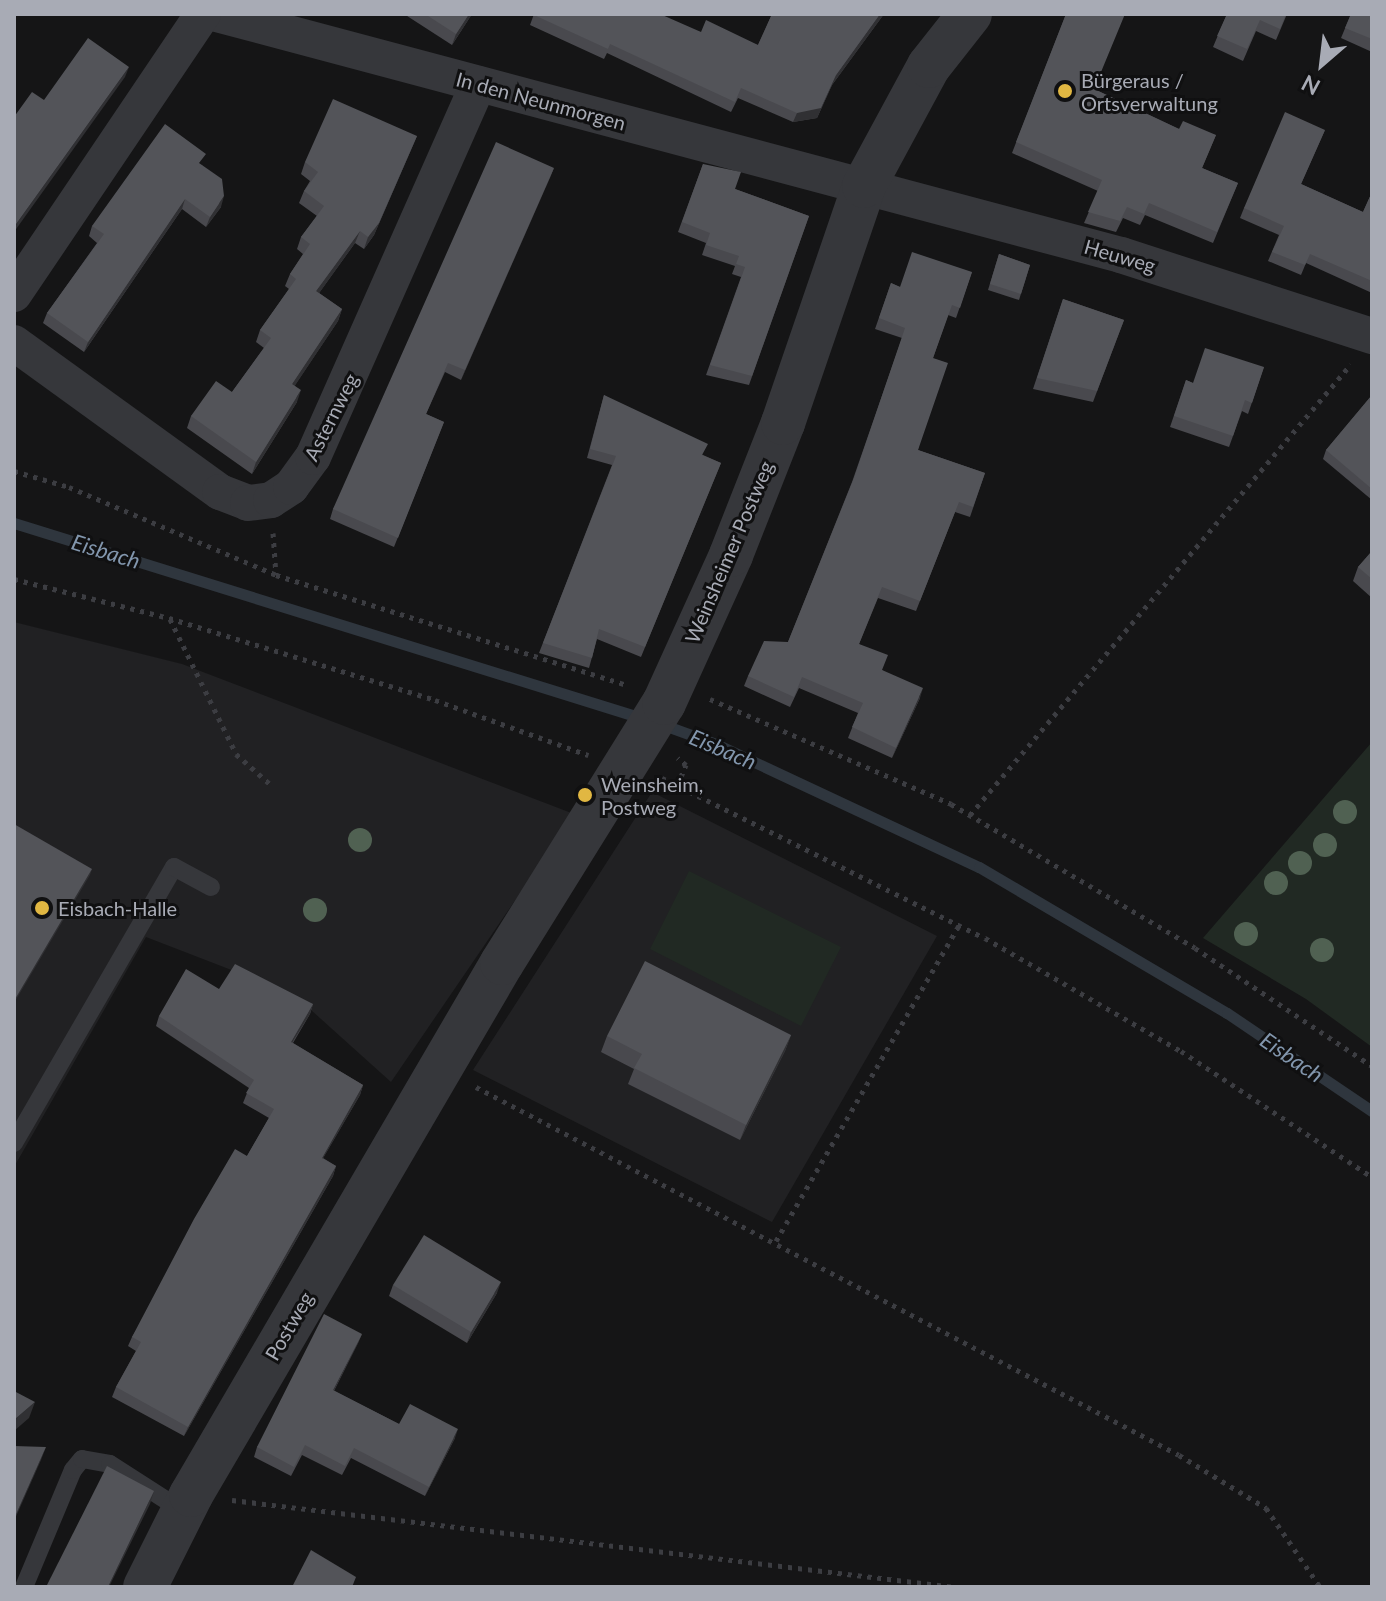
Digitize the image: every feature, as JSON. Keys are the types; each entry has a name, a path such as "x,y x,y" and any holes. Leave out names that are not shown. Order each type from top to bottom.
{"street":[{"path":"14,294 203,14"},
{"name":"In den Neunmorgen","path":"217,14 864,186"},
{"name":"Weinsheimer Postweg","path":"440,1068 535,907 629,764 668,693 783,423 864,186 929,66 970,14"},
{"name":"Asternweg","path":"14,343 220,492 248,503 271,500 291,487 313,457 478,84"},
{"name":"Heuweg","path":"864,186 1121,255 1367,344"},
{"name":"Postweg","path":"145,1587 187,1503 440,1068"}],"lane":[{"path":"14,1143 174,867 211,887"},
{"path":"24,1587 73,1470 82,1459 110,1464 187,1503"}],"path":[{"path":"970,815 1367,344"},
{"path":"14,471 69,487 276,575 638,688 668,693 970,815 1195,948 1372,1066"},
{"path":"14,579 169,618 629,764 959,925 1181,1051 1372,1177"},
{"path":"169,618 236,754 270,784"},
{"path":"677,786 686,765"},
{"path":"776,1241 959,925"},
{"path":"440,1068 776,1241 1179,1455 1266,1508 1320,1587"},
{"path":"187,1503 955,1587"}],"shaded area":[{"path":"14,622 182,664 574,814 391,1082 311,1010 247,976 146,937 14,1167"},
{"path":"1372,742 1372,1047 1306,999 1203,938"},
{"path":"652,792 937,936 772,1222 473,1070"},
{"path":"689,871 841,947 801,1026 650,949"}],"building":[{"path":"425,14 469,14 456,34"},
{"path":"534,14 660,14 701,32 706,20 758,45 772,14 880,14 836,75 821,108 797,113 741,88 735,102 610,44 608,49"},
{"path":"1066,14 1125,14 1094,89 1179,129 1183,121 1216,135 1202,168 1238,183 1217,232 1149,203 1144,214 1127,207 1120,221 1088,212 1102,180 1016,142"},
{"path":"1227,14 1286,14 1280,29 1260,20 1247,49 1217,36"},
{"path":"1351,14 1372,14 1372,39 1345,28"},
{"path":"88,38 129,67 14,227 14,117 32,92 44,100"},
{"path":"333,99 417,136 379,223 368,237 360,231 316,291 342,309 292,384 301,390 256,462 191,416 216,381 232,392 271,338 260,330 296,279 290,274 310,244 301,237 324,206 304,191 318,172 305,162"},
{"path":"1285,112 1325,130 1301,184 1363,212 1372,192 1372,281 1310,254 1305,265 1272,252 1284,226 1244,208"},
{"path":"165,124 206,154 199,163 222,179 224,196 210,217 185,199 88,342 47,313 104,234 92,226"},
{"path":"496,142 554,168 465,370 448,363 426,414 444,422 398,538 333,509"},
{"path":"703,164 741,172 735,189 809,216 752,376 710,365 745,267 736,264 739,256 706,245 710,233 682,222"},
{"path":"912,252 972,272 960,308 952,305 933,358 948,363 918,450 985,473 973,507 959,502 920,601 882,587 859,644 888,655 882,670 923,688 896,748 852,727 863,703 802,677 794,697 748,676 764,641 788,642 854,478 905,328 879,318 891,283 900,287"},
{"path":"999,254 1030,265 1021,294 990,284"},
{"path":"1063,299 1124,320 1097,391 1037,378"},
{"path":"1205,348 1264,367 1252,403 1245,400 1233,436 1174,416 1186,380 1193,383"},
{"path":"604,395 708,444 702,455 721,463 645,647 599,629 592,658 543,643 616,456 590,449"},
{"path":"1372,395 1372,489 1326,450"},
{"path":"1372,551 1372,579 1358,567"},
{"name":"Eisbach-Halle","path":"14,824 92,869 14,1001"},
{"path":"645,961 791,1035 746,1125 634,1068 642,1054 607,1036"},
{"path":"235,964 313,1004 291,1042 363,1085 322,1158 336,1166 188,1427 116,1387 141,1342 132,1337 194,1219 235,1149 247,1156 274,1109 246,1093 254,1080 159,1016 186,969 219,989"},
{"path":"424,1235 501,1282 471,1332 393,1285"},
{"path":"324,1314 362,1334 333,1390 399,1424 410,1404 458,1429 429,1487 354,1448 345,1466 305,1445 294,1467 257,1447"},
{"path":"14,1391 35,1402 14,1420"},
{"path":"14,1446 46,1447 14,1519"},
{"path":"107,1466 154,1491 108,1587 46,1587"},
{"path":"311,1550 356,1577 352,1587 292,1587"}],"waterway":[{"name":"Eisbach","path":"14,523 645,719"},
{"name":"Eisbach","path":"661,724 716,744 979,867 1227,1013 1372,1111"}],"place":[{"name":"Bürgeraus / Ortsverwaltung","path":"1065,91"},
{"name":"Weinsheim, Postweg","path":"585,795"},
{"name":"Eisbach-Halle","path":"42,908"}]}
